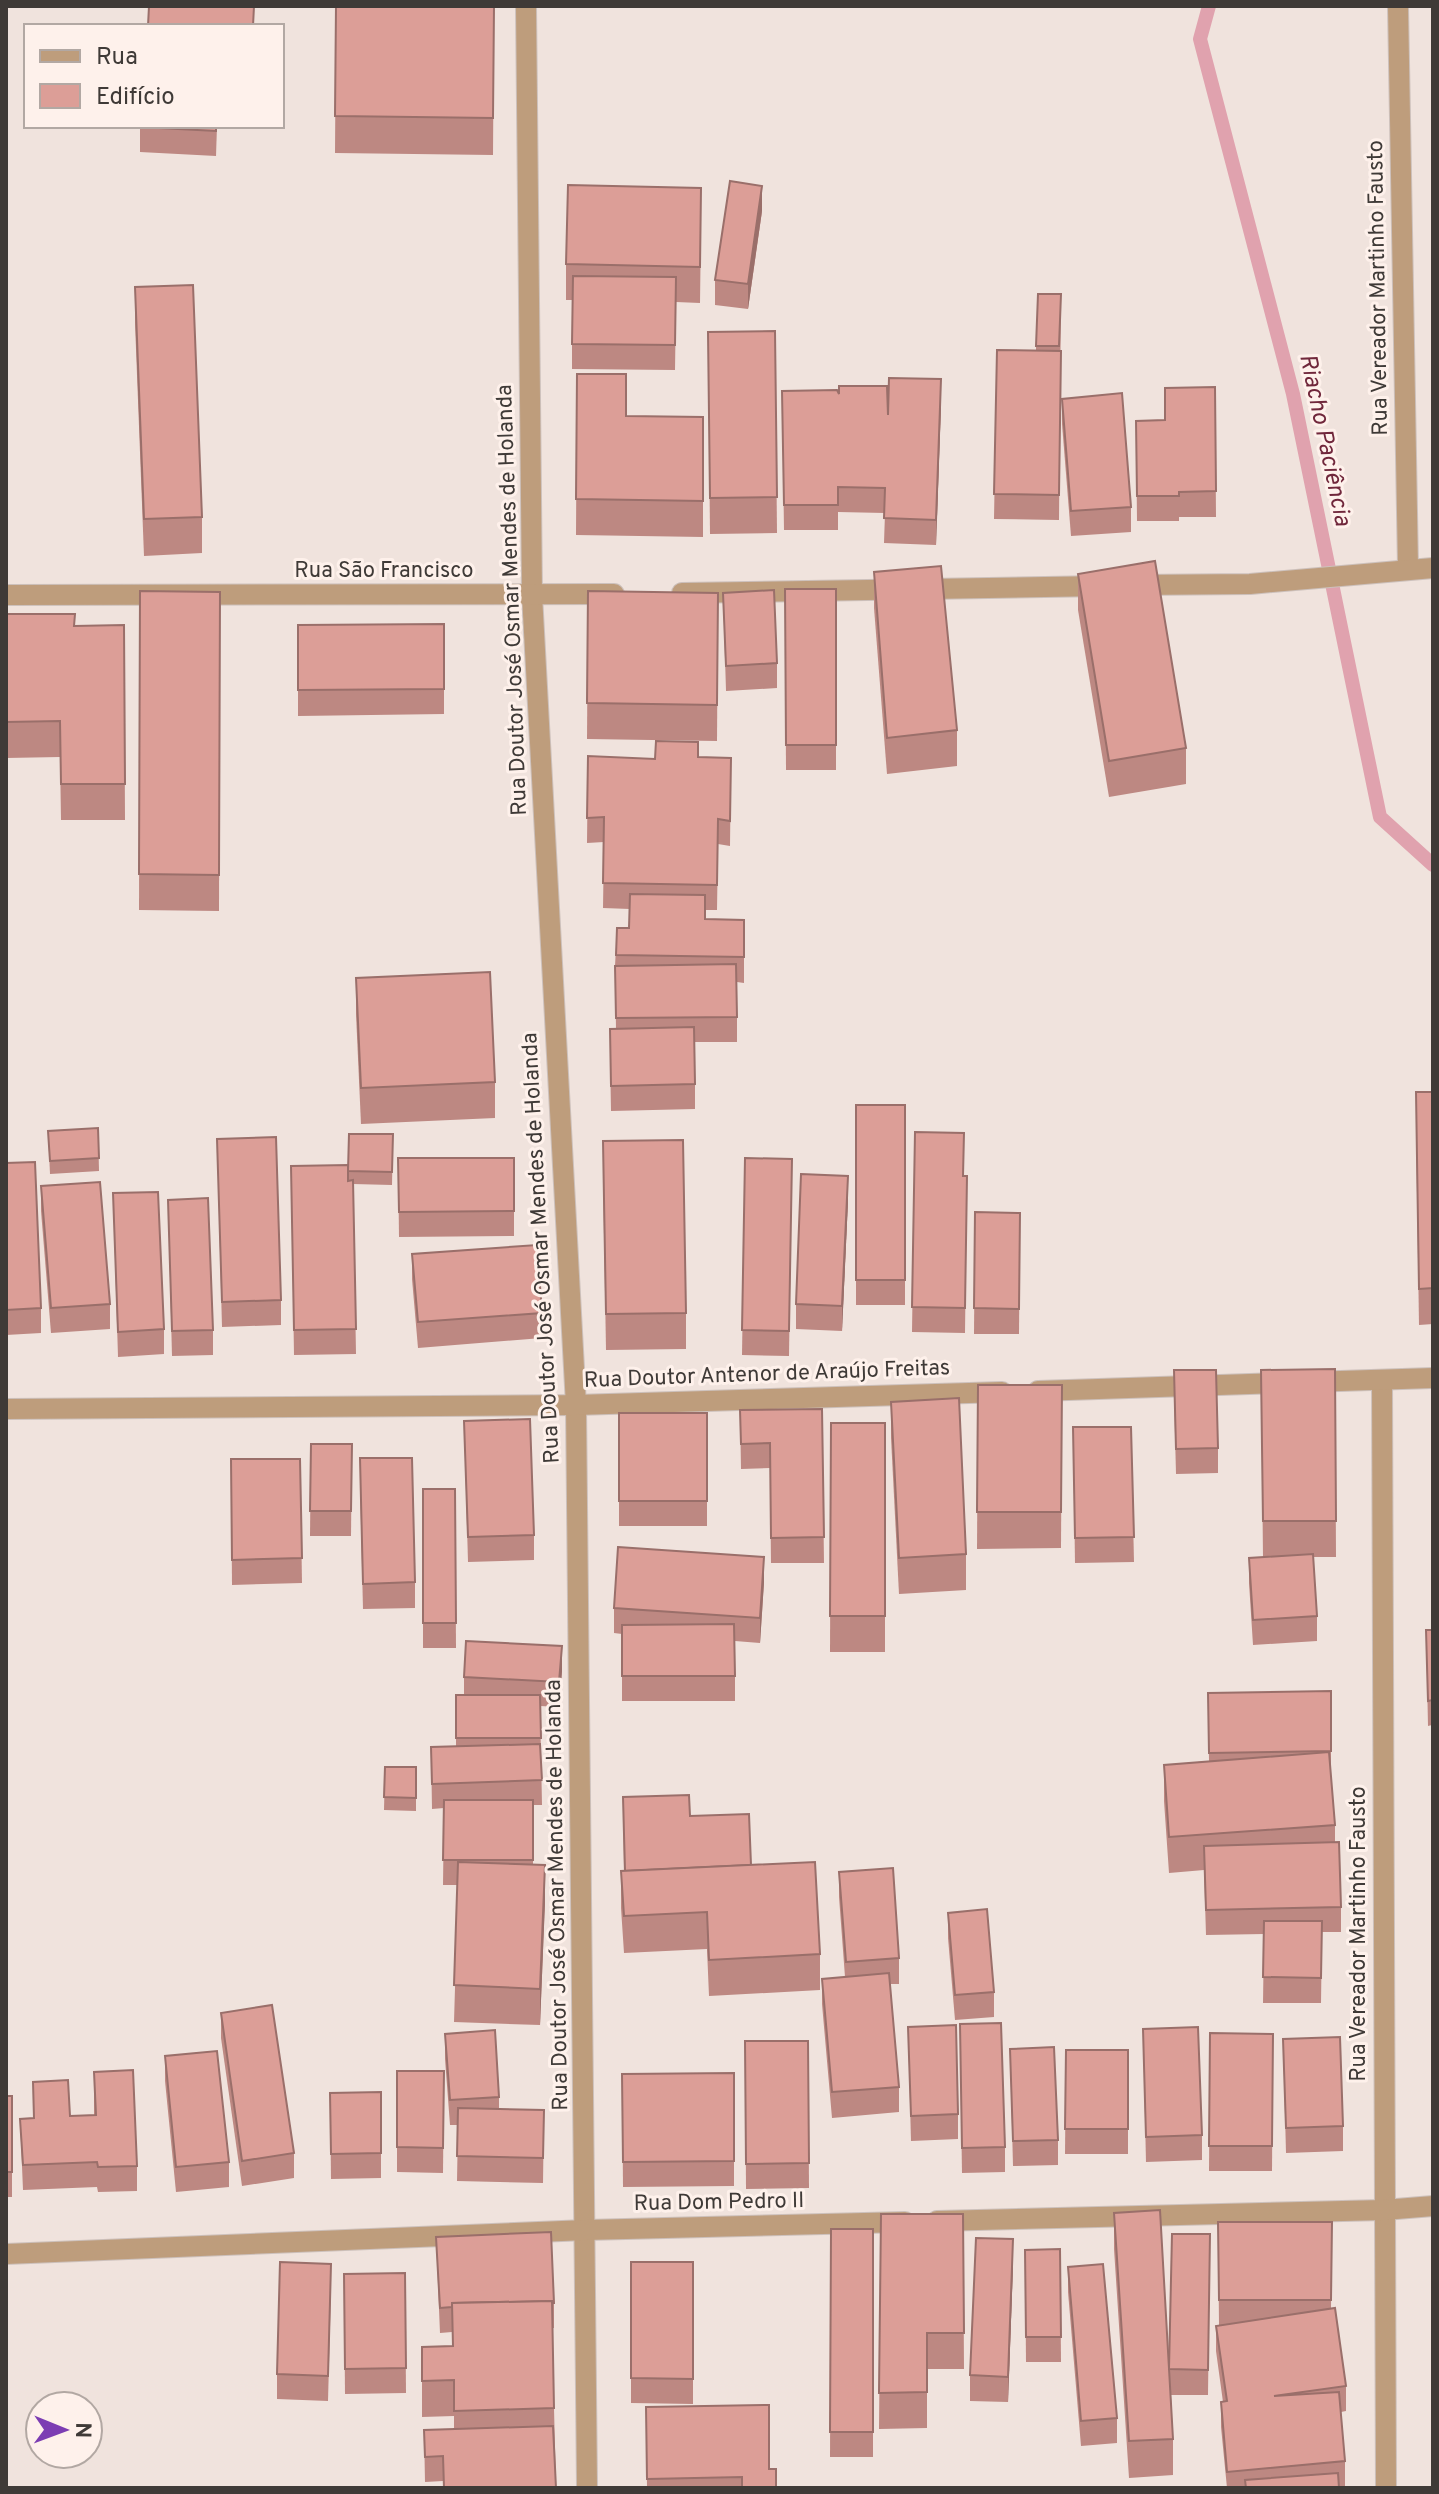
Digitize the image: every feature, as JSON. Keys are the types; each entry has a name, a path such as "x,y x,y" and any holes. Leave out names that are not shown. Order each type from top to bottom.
{"street":[{"name":"Rua Doutor José Osmar Mendes de Holanda","path":"526,6 532,595 576,1405 587,2488"},
{"name":"Rua Vereador Martinho Fausto","path":"1398,6 1408,568"},
{"path":"660,593 1250,584 1433,568"},
{"name":"Rua São Francisco","path":"6,595 628,594"},
{"name":"Rua Doutor Antenor de Araújo Freitas","path":"6,1409 576,1405 1433,1378"},
{"name":"Rua Vereador Martinho Fausto","path":"1382,1380 1386,2488"},
{"name":"Rua Dom Pedro II","path":"6,2254 586,2230 1384,2210 1433,2206"}],"building":[{"path":"149,6 254,6 253,24 148,24"},
{"path":"336,6 494,6 493,118 335,116"},
{"path":"159,128 216,128 216,131"},
{"path":"730,181 762,186 748,284 715,280"},
{"path":"568,185 701,188 700,267 566,264"},
{"path":"573,276 676,277 675,345 572,344"},
{"path":"193,285 202,517 144,519 135,287"},
{"path":"1038,294 1061,294 1059,346 1036,346"},
{"path":"775,331 777,497 710,498 708,332"},
{"path":"997,350 1061,351 1059,495 994,494"},
{"path":"577,374 626,374 626,416 703,417 703,501 576,499"},
{"path":"889,378 941,379 936,520 884,518 885,488 838,487 838,505 784,505 782,391 837,390 839,394 839,386 887,386 888,415"},
{"path":"1215,387 1216,491 1179,492 1179,496 1137,496 1136,421 1165,420 1165,388"},
{"path":"1122,393 1131,507 1071,511 1062,399"},
{"path":"1155,561 1186,748 1109,761 1078,574"},
{"path":"941,566 957,730 887,738 874,572"},
{"path":"785,589 836,589 836,745 786,745"},
{"path":"774,590 777,663 726,666 723,593"},
{"path":"140,591 220,592 219,875 139,874"},
{"path":"588,591 718,593 717,705 587,703"},
{"path":"6,614 75,614 74,626 124,625 125,784 61,784 60,721 6,722"},
{"path":"444,624 444,689 298,690 298,625"},
{"path":"656,741 698,742 698,757 731,758 730,821 718,819 717,885 603,883 604,817 587,818 588,756 655,759"},
{"path":"630,894 705,895 705,919 744,920 744,957 616,955 617,928 629,928"},
{"path":"736,964 737,1017 616,1018 615,966"},
{"path":"490,972 495,1082 361,1088 356,978"},
{"path":"694,1027 695,1084 611,1086 610,1029"},
{"path":"1416,1092 1433,1092 1433,1288 1419,1289"},
{"path":"856,1105 905,1105 905,1280 856,1280"},
{"path":"98,1128 99,1158 50,1161 48,1131"},
{"path":"915,1132 964,1133 963,1176 967,1176 965,1308 912,1307"},
{"path":"349,1134 393,1134 392,1172 348,1171"},
{"path":"276,1137 281,1300 222,1302 217,1139"},
{"path":"683,1140 686,1313 606,1314 603,1141"},
{"path":"398,1158 514,1158 514,1211 399,1212"},
{"path":"745,1158 792,1159 789,1331 742,1330"},
{"path":"35,1162 41,1308 6,1310 6,1163"},
{"path":"348,1165 348,1181 353,1180 356,1329 294,1330 291,1166"},
{"path":"801,1174 848,1176 842,1306 796,1304"},
{"path":"100,1182 110,1304 51,1308 41,1186"},
{"path":"158,1192 164,1329 118,1332 113,1193"},
{"path":"208,1198 213,1330 172,1331 168,1200"},
{"path":"975,1212 1020,1213 1019,1309 974,1308"},
{"path":"537,1245 542,1313 418,1322 412,1254"},
{"path":"1335,1369 1336,1521 1263,1521 1261,1370"},
{"path":"1174,1370 1216,1370 1218,1448 1176,1449"},
{"path":"978,1385 1062,1385 1061,1512 977,1512"},
{"path":"959,1398 966,1554 899,1558 891,1402"},
{"path":"822,1409 824,1537 771,1538 770,1443 741,1444 740,1410"},
{"path":"619,1413 707,1413 707,1501 619,1501"},
{"path":"530,1419 534,1535 468,1537 464,1421"},
{"path":"831,1423 885,1423 885,1616 830,1616"},
{"path":"1073,1427 1131,1427 1134,1537 1075,1538"},
{"path":"311,1444 352,1444 351,1511 310,1511"},
{"path":"360,1458 412,1458 415,1582 363,1584"},
{"path":"231,1459 300,1459 302,1558 232,1560"},
{"path":"423,1489 455,1489 456,1623 423,1623"},
{"path":"618,1547 764,1557 760,1618 614,1608"},
{"path":"1313,1554 1317,1616 1253,1620 1249,1558"},
{"path":"734,1624 735,1676 622,1676 622,1625"},
{"path":"1426,1630 1433,1630 1433,1700 1428,1701"},
{"path":"466,1641 562,1646 559,1682 464,1677"},
{"path":"1331,1691 1331,1751 1209,1753 1208,1693"},
{"path":"456,1695 540,1695 541,1738 456,1738"},
{"path":"540,1744 542,1780 432,1784 431,1747"},
{"path":"1329,1752 1335,1825 1169,1837 1164,1765"},
{"path":"385,1767 416,1767 416,1798 384,1797"},
{"path":"689,1795 690,1816 749,1814 751,1865 625,1871 623,1797"},
{"path":"444,1800 533,1800 533,1860 443,1860"},
{"path":"1339,1842 1341,1907 1206,1910 1204,1846"},
{"path":"458,1862 545,1865 540,1989 454,1985"},
{"path":"815,1862 820,1954 709,1960 707,1912 624,1916 621,1871"},
{"path":"893,1868 899,1958 846,1962 839,1872"},
{"path":"987,1909 994,1992 955,1995 948,1913"},
{"path":"1264,1921 1322,1921 1321,1978 1263,1977"},
{"path":"889,1973 899,2087 832,2092 822,1979"},
{"path":"272,2005 294,2153 242,2161 221,2013"},
{"path":"1001,2023 1005,2147 962,2148 960,2024"},
{"path":"956,2025 958,2114 911,2116 908,2027"},
{"path":"1198,2027 1202,2135 1146,2137 1143,2029"},
{"path":"495,2030 499,2097 450,2100 445,2034"},
{"path":"1210,2033 1273,2034 1272,2146 1209,2146"},
{"path":"1340,2037 1343,2126 1286,2128 1283,2039"},
{"path":"745,2041 808,2041 809,2163 746,2164"},
{"path":"1054,2047 1058,2140 1013,2141 1010,2049"},
{"path":"1066,2050 1128,2050 1128,2129 1065,2129"},
{"path":"217,2051 229,2162 176,2167 165,2056"},
{"path":"133,2070 137,2166 98,2167 97,2162 23,2165 20,2119 34,2118 33,2082 68,2080 70,2116 96,2115 94,2072"},
{"path":"397,2071 444,2071 443,2148 397,2147"},
{"path":"734,2073 734,2161 623,2162 622,2074"},
{"path":"381,2092 381,2153 331,2154 330,2093"},
{"path":"6,2096 12,2096 12,2172 6,2172"},
{"path":"458,2108 544,2110 543,2158 457,2156"},
{"path":"1160,2210 1173,2439 1129,2441 1114,2213"},
{"path":"881,2214 963,2214 964,2333 927,2333 927,2392 879,2393"},
{"path":"1218,2222 1332,2222 1331,2300 1219,2300"},
{"path":"831,2229 873,2229 873,2432 830,2432"},
{"path":"551,2232 554,2303 452,2303 452,2307 440,2308 436,2237"},
{"path":"1172,2234 1210,2234 1208,2370 1169,2369"},
{"path":"976,2238 1013,2239 1008,2377 970,2375"},
{"path":"1060,2249 1061,2337 1026,2337 1025,2250"},
{"path":"280,2262 331,2264 328,2376 277,2374"},
{"path":"631,2262 693,2262 693,2379 631,2378"},
{"path":"1103,2264 1117,2418 1081,2421 1068,2267"},
{"path":"405,2273 406,2368 345,2369 344,2274"},
{"path":"552,2301 554,2408 454,2411 454,2380 422,2381 422,2347 453,2346 452,2303"},
{"path":"1335,2308 1346,2386 1274,2396 1339,2392 1345,2461 1227,2472 1221,2402 1227,2401 1216,2326"},
{"path":"769,2405 769,2469 776,2469 776,2488 742,2488 742,2477 647,2479 646,2407"},
{"path":"553,2426 556,2488 444,2488 443,2456 425,2457 424,2430"},
{"path":"1338,2473 1339,2488 1246,2488 1245,2480"}],"waterway":[{"name":"Riacho Paciência","path":"1209,6 1200,39 1293,394 1380,817 1433,865"}]}
